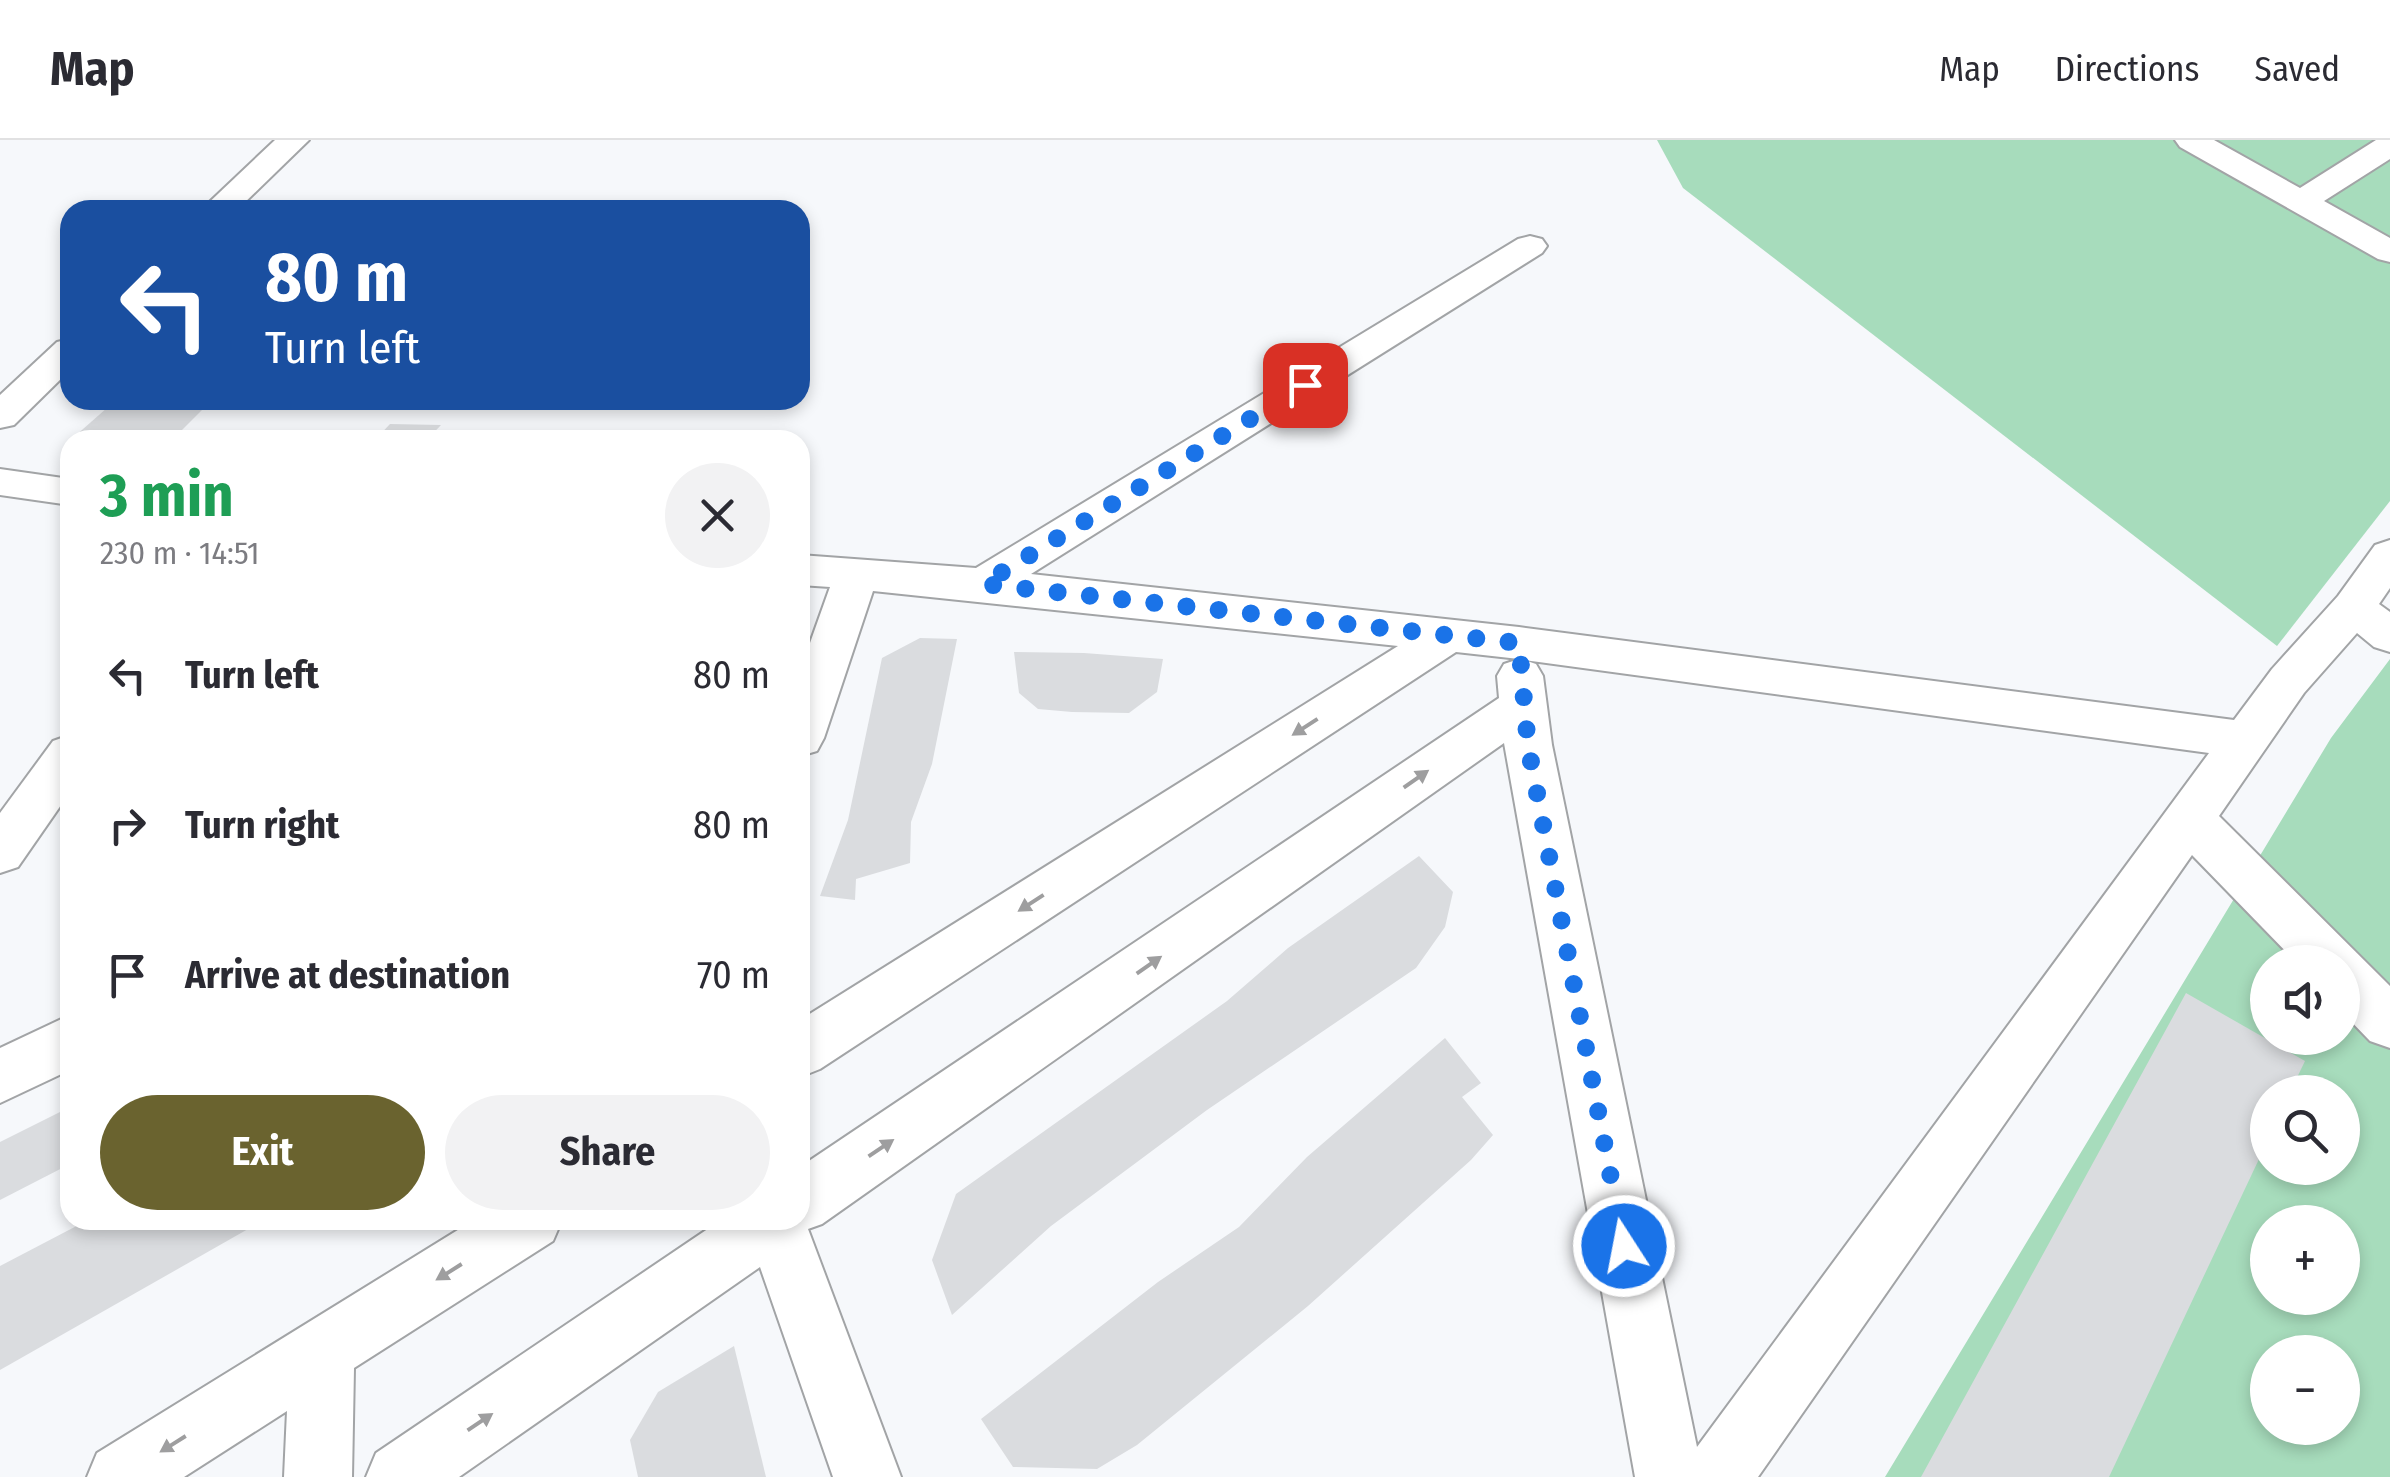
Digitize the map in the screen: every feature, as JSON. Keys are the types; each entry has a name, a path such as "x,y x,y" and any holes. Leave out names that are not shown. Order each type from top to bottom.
{"street":[{"path":"229,200 293,140"},
{"path":"2204,142 2390,252"},
{"path":"2304,200 2390,145"},
{"path":"983,584 1530,246"},
{"path":"0,416 60,359"},
{"path":"0,482 60,491"},
{"path":"1717,1477 2288,682 2372,622 2390,555"},
{"path":"810,571 983,584 1519,643 2248,740"},
{"path":"810,709 856,576"},
{"path":"810,1045 1446,637"},
{"path":"1519,643 1522,706 1669,1477"},
{"path":"810,1196 1522,706"},
{"path":"0,852 60,773"},
{"path":"2190,820 2314,945"},
{"path":"2360,992 2390,1022"},
{"path":"0,1078 60,1046"},
{"path":"121,1477 515,1230"},
{"path":"400,1477 759,1230"},
{"path":"778,1230 867,1477"},
{"path":"318,1477 322,1351"}],"green space":[{"path":"1657,140 2390,140 2390,501 2277,646 1683,188"},
{"path":"2390,659 2390,1477 1885,1477 2331,738"}],"building":[{"path":"105,410 202,410 182,430 82,430"},
{"path":"390,424 441,425 436,430 384,430"},
{"path":"920,638 957,639 932,764 911,822 910,863 856,879 855,900 820,896 848,820 882,658"},
{"path":"1014,652 1163,659 1157,692 1129,713 1072,712 1038,709 1019,693"},
{"path":"1419,856 1453,892 1445,927 1416,968 1207,1110 1051,1226 952,1315 932,1260 956,1194 1227,1001 1288,948"},
{"path":"2186,993 2250,1030 2250,1055 2294,1055 2305,1061 2298,1075 2250,1075 2250,1178 2109,1477 1921,1477"},
{"path":"1445,1038 1481,1083 1462,1097 1493,1135 1471,1160 1308,1306 1137,1445 1097,1469 1013,1467 981,1419 1158,1282 1239,1227 1307,1157"},
{"path":"60,1112 60,1169 0,1200 0,1142"},
{"path":"69,1230 246,1230 0,1370 0,1266"},
{"path":"734,1346 766,1477 638,1477 630,1440 658,1392"}],"route":[{"path":"1305,385 983,584 1519,643 1528,746 1624,1246"}]}
